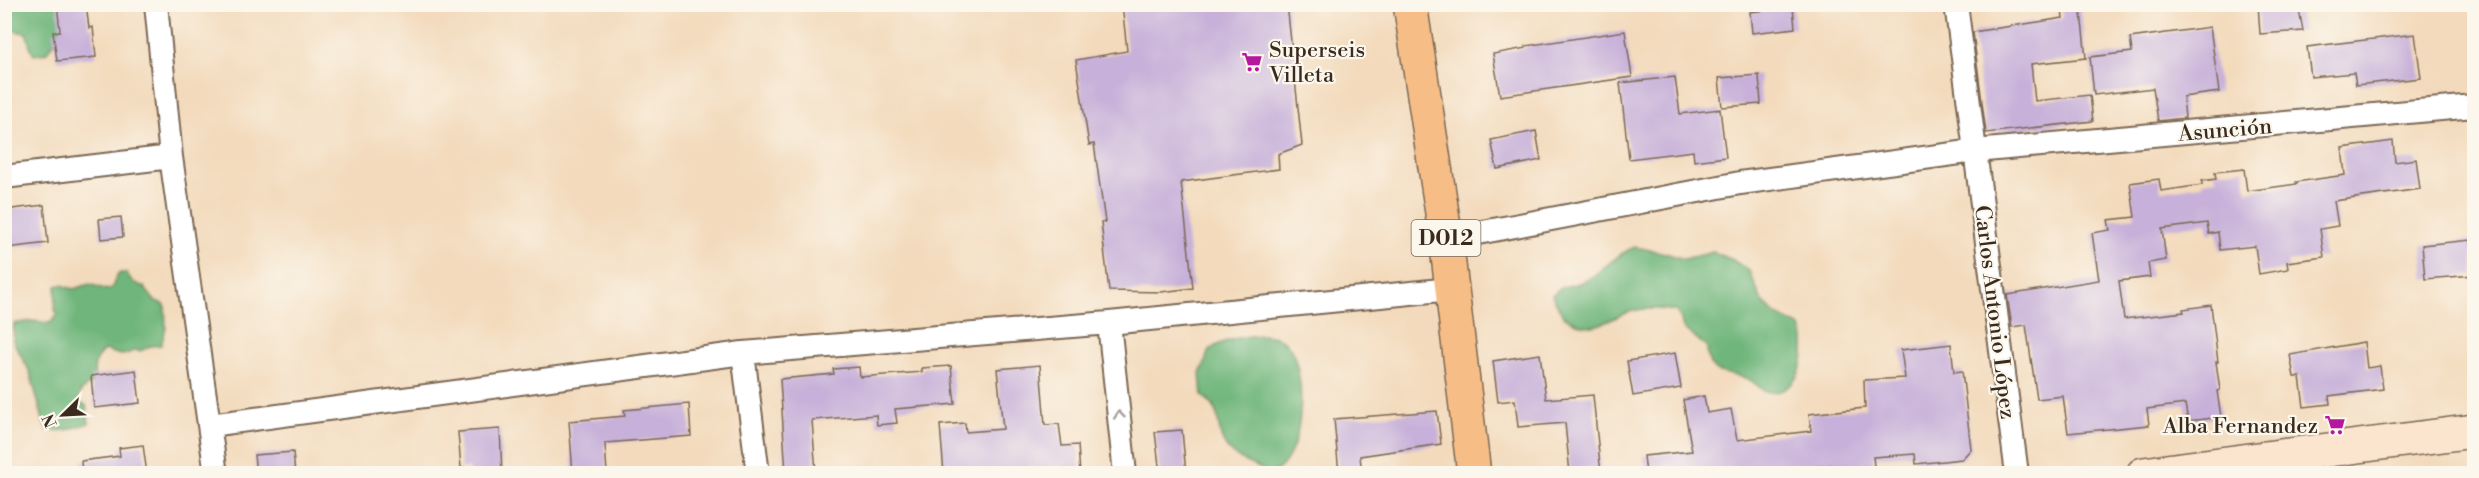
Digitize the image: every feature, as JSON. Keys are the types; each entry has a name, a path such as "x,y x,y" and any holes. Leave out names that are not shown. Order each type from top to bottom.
{"main road":[{"name":"D012","path":"1410,4 1446,239 1474,474"},
{"path":"2144,474 2475,431"}],"street":[{"path":"156,4 171,157 216,474"},
{"name":"Carlos Antonio López","path":"1956,4 2017,474"},
{"name":"Asunción","path":"1446,239 1740,183 1975,152 2475,106"},
{"path":"4,177 171,157"},
{"path":"210,425 743,353 1451,290"},
{"path":"1109,322 1125,474"},
{"path":"743,353 758,474"}],"green space":[{"path":"5,5 62,5 61,34 46,53 34,55 26,33 9,30 5,39"},
{"path":"1635,247 1684,259 1713,252 1733,260 1749,271 1762,301 1775,314 1801,327 1804,336 1803,358 1801,368 1790,386 1781,391 1768,392 1748,379 1714,369 1710,365 1707,347 1683,328 1676,311 1638,310 1592,326 1563,316 1552,295 1556,291 1587,280 1622,253"},
{"path":"120,273 126,273 133,282 144,287 154,300 165,305 166,328 161,345 150,346 140,351 134,350 123,355 104,350 96,361 94,382 79,396 80,403 86,405 89,423 67,430 49,431 45,427 30,372 13,341 14,324 32,321 50,323 58,315 55,310 56,286 62,285 73,289 90,284 107,290 112,288"},
{"path":"1262,335 1279,338 1287,344 1294,356 1299,373 1301,393 1297,433 1291,451 1283,465 1272,473 1242,460 1227,448 1214,407 1202,396 1200,373 1207,355 1216,346 1231,340"}],"building":[{"path":"57,4 86,4 89,28 93,27 96,57 57,61 53,32 60,31"},
{"path":"1122,4 1287,4 1302,145 1278,154 1279,169 1181,182 1193,288 1161,292 1109,291 1101,222 1105,222 1094,144 1089,145 1076,60 1127,51"},
{"path":"2061,4 2080,4 2086,58 2031,64 2035,101 2090,95 2093,121 1986,133 1973,32 2063,18"},
{"path":"2258,4 2298,4 2303,31 2260,34"},
{"path":"1793,7 1795,28 1752,33 1750,12"},
{"path":"2210,27 2219,92 2183,97 2185,118 2158,121 2153,88 2094,95 2090,57 2132,52 2130,38"},
{"path":"1625,31 1632,77 1500,96 1493,54 1526,48 1525,46"},
{"path":"2415,34 2421,78 2356,85 2354,73 2311,77 2307,47"},
{"path":"1759,75 1761,104 1722,107 1719,78"},
{"path":"1675,77 1680,114 1720,109 1726,157 1694,161 1693,151 1629,159 1620,83"},
{"path":"1536,131 1541,160 1497,169 1491,140"},
{"path":"2393,141 2395,162 2416,159 2420,189 2334,201 2338,226 2320,229 2324,257 2287,262 2288,269 2259,274 2255,246 2220,250 2218,232 2209,234 2207,223 2162,229 2166,260 2148,263 2150,277 2119,281 2124,319 2184,312 2183,309 2211,305 2218,362 2216,362 2220,390 2217,391 2221,417 2188,421 2185,404 2147,409 2149,425 2068,433 2063,396 2037,399 2026,325 2012,327 2007,295 2099,280 2092,233 2110,230 2108,220 2135,217 2130,183 2159,179 2161,191 2202,185 2202,181 2216,179 2215,172 2244,169 2247,191 2297,184 2296,182 2345,175 2342,148"},
{"path":"44,205 48,243 7,248 4,210"},
{"path":"121,217 123,237 101,239 99,219"},
{"path":"2471,240 2474,275 2425,279 2422,245"},
{"path":"2364,342 2367,368 2380,366 2383,389 2329,396 2330,404 2304,407 2300,377 2294,377 2290,355"},
{"path":"1951,344 1954,372 1962,371 1971,449 1962,459 1916,464 1915,454 1873,457 1875,474 1832,474 1831,465 1756,474 1695,474 1695,471 1646,474 1644,456 1692,451 1683,400 1704,396 1707,413 1731,409 1737,440 1811,431 1809,414 1865,408 1864,380 1905,378 1901,350"},
{"path":"1675,353 1681,388 1633,396 1627,361"},
{"path":"1540,354 1546,399 1593,395 1601,474 1570,474 1565,423 1518,427 1515,400 1498,402 1493,361"},
{"path":"1040,365 1045,425 1059,424 1062,446 1078,445 1080,474 944,474 940,425 965,423 966,432 1003,429 997,369"},
{"path":"951,366 955,404 895,409 897,423 877,425 876,415 812,420 816,473 786,474 780,379 834,374 833,369 859,367 860,377 922,372 922,368"},
{"path":"136,370 140,403 94,408 91,376"},
{"path":"689,404 691,436 605,443 607,473 573,474 569,421 625,416 624,410"},
{"path":"1437,411 1441,444 1360,456 1362,474 1339,474 1334,419"},
{"path":"500,429 502,474 469,474 469,468 461,468 458,432"},
{"path":"1182,430 1186,474 1160,474 1155,432"},
{"path":"143,445 147,474 82,474 81,461 120,456 119,448"},
{"path":"293,452 295,474 256,474 254,455"}],"place":[{"name":"Superseis Villeta","path":"1252,62"},
{"name":"Alba Fernandez","path":"2335,425"}]}
